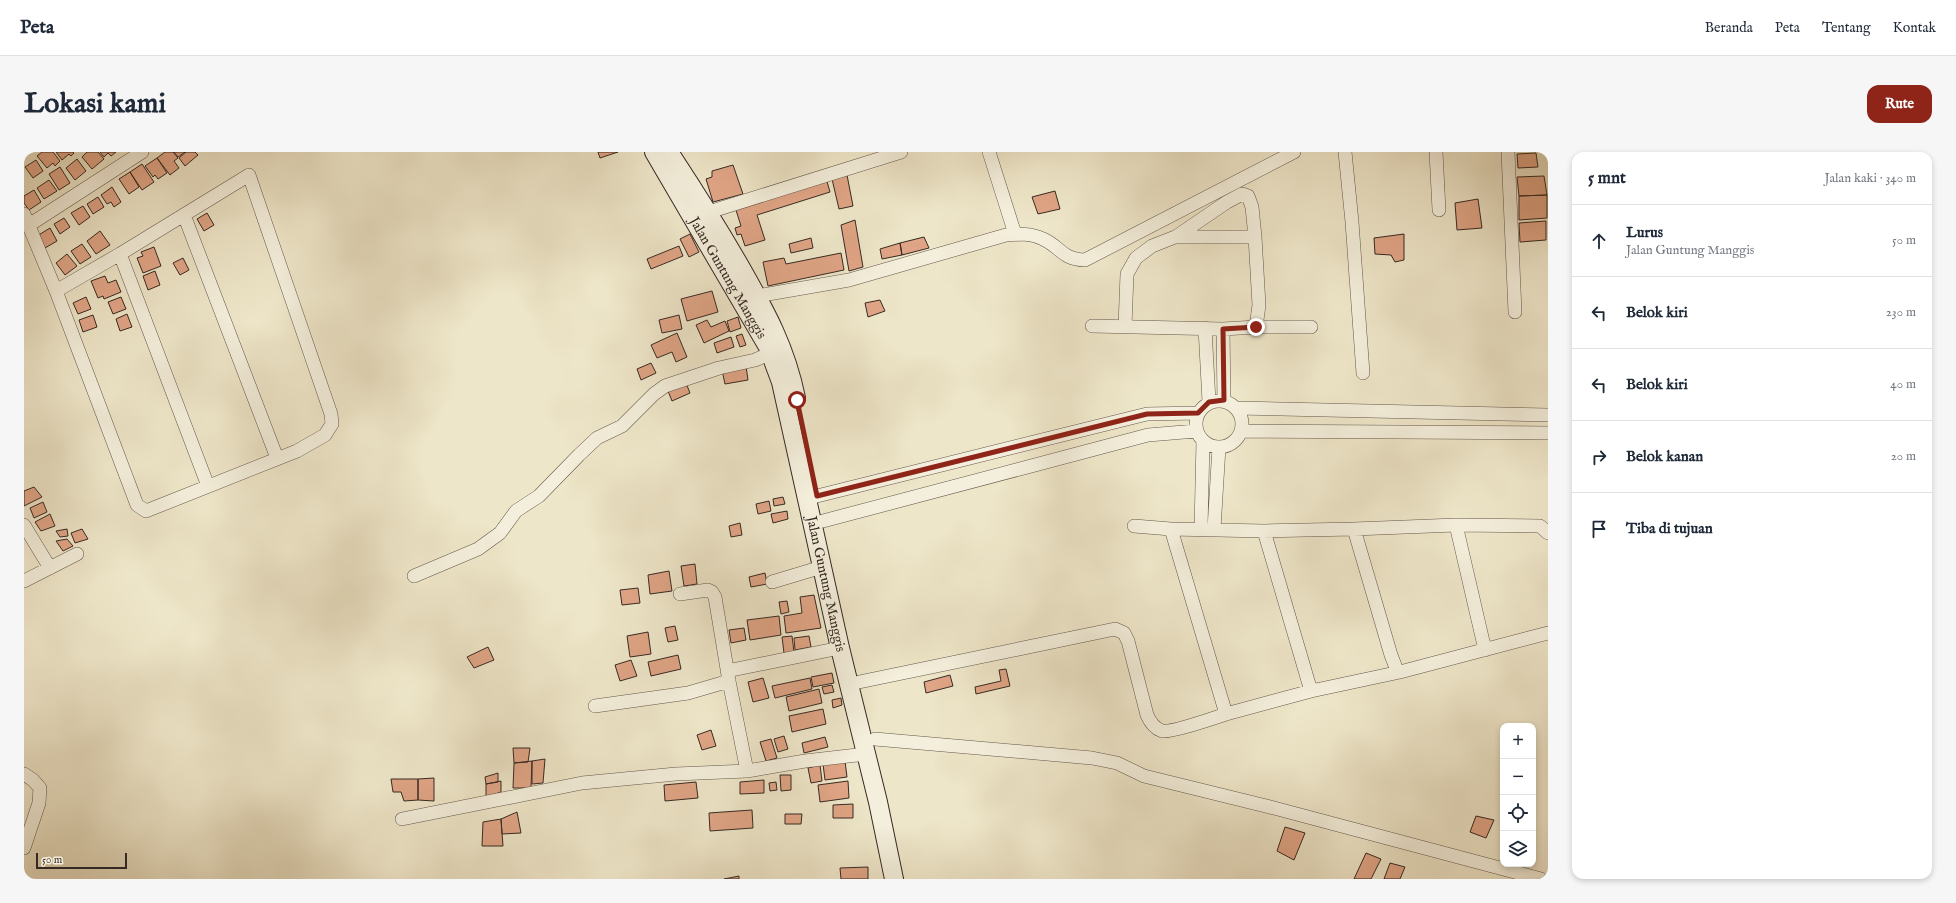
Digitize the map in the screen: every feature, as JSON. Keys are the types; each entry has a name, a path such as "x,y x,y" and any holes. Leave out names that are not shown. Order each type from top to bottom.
{"street":[{"path":"56,291 120,254 249,175 331,414 332,424 325,435 296,451 146,511 139,507 56,291 27,220 142,152"},
{"name":"Jalan Guntung Manggis","path":"654,152 771,353 781,382 840,648 870,746 905,879"},
{"name":"Jalan Guntung Manggis","path":"669,152 708,212 757,296 782,347 791,374 817,496 860,682 894,879"},
{"path":"708,212 901,152"},
{"path":"989,152 1015,234"},
{"path":"757,296 849,280 1006,235 1024,233 1044,239 1065,255 1073,259 1085,260 1294,152"},
{"path":"1345,152 1352,222 1363,373"},
{"path":"1436,152 1439,210"},
{"path":"1508,152 1515,312"},
{"path":"1125,326 1127,274 1136,258 1152,246 1175,237 1227,202 1242,194 1248,196 1252,207 1259,305 1256,327"},
{"path":"184,215 277,458"},
{"path":"1175,237 1255,237"},
{"path":"120,254 208,486"},
{"path":"1092,326 1223,329 1256,327 1311,327"},
{"path":"1205,328 1209,402"},
{"path":"1223,329 1224,400"},
{"path":"414,576 478,549 500,533 516,511 539,496 598,438 622,426 654,394 665,386 719,368 755,360 771,353"},
{"path":"823,521 1148,435 1200,436 1213,447 1225,446 1235,441 1242,431 1243,419 1237,408 1224,400 1209,402 1198,413 1195,422 1200,436 1208,529"},
{"path":"1237,408 1548,415"},
{"path":"817,496 1147,414 1198,413"},
{"path":"1242,431 1548,433"},
{"path":"1208,529 1219,447"},
{"path":"1456,525 1485,650"},
{"path":"1134,526 1171,529 1264,531 1456,525 1540,526 1548,533"},
{"path":"24,526 50,568"},
{"path":"1171,529 1226,714"},
{"path":"1354,529 1391,655 1396,668 1400,672"},
{"path":"1264,531 1311,691"},
{"path":"24,581 77,554"},
{"path":"772,582 822,567"},
{"path":"680,594 708,590 712,592 715,597 728,676 747,772"},
{"path":"860,682 1115,629 1124,633 1128,641 1147,715 1151,723 1157,728 1168,731 1311,691 1400,672 1548,633"},
{"path":"595,706 688,693 728,676 840,648"},
{"path":"402,819 582,783 676,774 747,772 805,761 870,746 1092,758 1117,763 1144,776 1274,808 1541,879"},
{"path":"24,774 33,780 40,788 39,804 24,848"}],"building":[{"path":"42,152 53,152 60,161 55,166 53,163 47,168 37,156"},
{"path":"56,152 74,153 71,156 69,154 62,160"},
{"path":"87,152 98,152 104,159 92,169 82,157"},
{"path":"100,152 116,152 111,156 108,153 104,157"},
{"path":"165,152 173,152 178,158 174,161 179,168 170,175 157,158"},
{"path":"174,152 185,152 178,157"},
{"path":"186,152 195,152 198,155 185,166 179,158"},
{"path":"598,152 618,152 600,158"},
{"path":"1536,153 1538,167 1518,168 1517,154"},
{"path":"157,158 167,173 158,179 155,175 153,177 145,166"},
{"path":"77,159 86,171 75,180 66,168"},
{"path":"36,160 43,171 33,178 25,167"},
{"path":"142,164 154,182 142,190 130,172"},
{"path":"733,165 743,194 713,202 706,179 712,177 712,171"},
{"path":"60,167 70,183 59,190 49,174"},
{"path":"130,172 139,187 129,194 119,179"},
{"path":"847,175 853,206 839,209 832,179"},
{"path":"1544,176 1547,195 1519,196 1517,177"},
{"path":"826,178 830,192 757,215 765,240 745,246 741,234 737,235 735,228 741,226 735,207"},
{"path":"49,180 57,191 44,199 37,188"},
{"path":"112,187 121,202 114,207 111,202 107,204 101,195"},
{"path":"34,190 41,202 29,210 24,203 24,196"},
{"path":"1055,191 1060,209 1038,214 1032,197"},
{"path":"1547,195 1547,218 1519,220 1519,196"},
{"path":"98,197 104,207 93,214 87,204"},
{"path":"1478,199 1482,228 1457,230 1455,203"},
{"path":"83,206 90,217 79,225 71,213"},
{"path":"207,213 214,225 204,231 197,219"},
{"path":"64,218 70,227 60,234 54,224"},
{"path":"855,220 863,267 849,271 841,225"},
{"path":"1546,221 1546,240 1520,242 1519,223"},
{"path":"50,228 57,241 45,248 37,236"},
{"path":"100,231 110,245 96,254 87,241"},
{"path":"690,234 699,252 689,257 680,239"},
{"path":"1404,234 1404,260 1395,262 1391,255 1375,254 1374,238"},
{"path":"924,237 929,248 902,255 900,243"},
{"path":"811,238 813,248 791,253 789,244"},
{"path":"900,243 902,255 882,259 880,249"},
{"path":"82,244 91,257 80,264 71,251"},
{"path":"679,246 683,256 651,269 647,259"},
{"path":"154,247 161,266 143,273 137,258 143,256 141,252"},
{"path":"841,253 844,270 768,286 763,262 784,258 786,264"},
{"path":"67,254 77,266 65,275 56,263"},
{"path":"183,258 189,270 180,275 173,263"},
{"path":"155,271 160,285 148,290 143,276"},
{"path":"105,276 108,283 116,280 121,292 104,299 103,296 98,298 91,281"},
{"path":"712,291 718,312 687,321 681,299"},
{"path":"86,297 91,309 78,314 73,303"},
{"path":"121,297 126,309 113,314 108,302"},
{"path":"880,300 885,311 868,317 865,303"},
{"path":"127,314 132,327 120,331 116,319"},
{"path":"93,315 97,327 83,332 79,320"},
{"path":"679,315 682,329 662,333 659,320"},
{"path":"738,317 741,328 730,332 727,321"},
{"path":"707,320 711,327 725,321 729,331 704,343 696,325"},
{"path":"677,333 687,357 676,362 672,352 657,358 651,345"},
{"path":"742,334 746,345 740,347 736,336"},
{"path":"731,337 734,347 717,353 714,343"},
{"path":"651,363 656,373 641,380 637,369"},
{"path":"746,366 748,380 725,384 722,370"},
{"path":"686,383 690,393 672,401 668,391"},
{"path":"34,487 42,497 24,506 24,491"},
{"path":"783,497 785,504 774,506 773,499"},
{"path":"769,501 771,511 758,514 756,504"},
{"path":"43,502 47,512 34,518 30,508"},
{"path":"787,511 788,519 773,523 771,514"},
{"path":"50,514 55,526 41,531 35,522"},
{"path":"740,523 742,535 731,537 729,526"},
{"path":"67,529 68,536 60,537 56,531"},
{"path":"82,529 88,539 75,543 71,533"},
{"path":"67,539 73,546 63,551 56,541"},
{"path":"695,564 697,584 684,586 681,566"},
{"path":"669,571 672,591 650,594 648,575"},
{"path":"765,573 767,584 751,587 749,577"},
{"path":"638,588 640,603 622,605 620,590"},
{"path":"814,595 821,628 786,633 784,616 802,613 800,597"},
{"path":"787,601 789,612 781,614 779,602"},
{"path":"779,616 781,635 750,640 747,620"},
{"path":"675,626 678,640 668,642 665,628"},
{"path":"744,628 746,640 731,643 729,630"},
{"path":"648,632 651,654 630,657 627,636"},
{"path":"792,636 794,652 784,653 782,637"},
{"path":"809,636 811,647 795,650 794,638"},
{"path":"488,647 494,660 474,668 467,657"},
{"path":"678,655 681,669 651,676 648,662"},
{"path":"631,660 637,676 620,681 615,665"},
{"path":"1006,669 1010,686 976,694 975,687 1001,681 999,670"},
{"path":"832,673 834,683 813,687 811,677"},
{"path":"950,675 953,686 926,693 924,682"},
{"path":"763,678 769,698 753,702 748,682"},
{"path":"810,678 812,689 775,698 772,686"},
{"path":"832,685 834,692 824,694 822,687"},
{"path":"819,689 822,703 789,711 786,697"},
{"path":"841,698 842,705 833,708 832,700"},
{"path":"823,709 826,724 792,732 789,716"},
{"path":"711,730 716,746 702,750 697,735"},
{"path":"784,736 788,749 778,752 774,739"},
{"path":"825,737 828,747 804,753 802,743"},
{"path":"771,739 777,758 766,761 760,742"},
{"path":"513,748 530,748 528,762 514,763"},
{"path":"545,759 543,783 532,784 532,761"},
{"path":"532,761 531,788 513,788 514,763"},
{"path":"845,761 847,777 825,780 823,764"},
{"path":"820,765 822,781 811,783 808,768"},
{"path":"498,773 498,782 486,784 485,777"},
{"path":"780,775 791,775 791,790 781,791"},
{"path":"434,778 434,801 418,800 418,779"},
{"path":"391,779 418,779 418,800 404,801 401,792 393,792"},
{"path":"764,780 764,793 740,794 740,782"},
{"path":"501,781 501,792 486,797 486,784"},
{"path":"848,781 849,798 820,802 818,785"},
{"path":"696,782 698,798 665,801 664,785"},
{"path":"776,782 777,790 770,791 769,783"},
{"path":"853,804 853,818 833,818 833,805"},
{"path":"752,810 753,828 710,831 709,813"},
{"path":"517,812 521,833 502,834 501,819"},
{"path":"785,814 802,814 801,824 785,824"},
{"path":"1476,816 1494,820 1486,838 1470,832"},
{"path":"501,819 503,846 482,846 483,822"},
{"path":"1285,827 1305,833 1294,860 1277,851"},
{"path":"1366,853 1381,859 1371,879 1354,879"},
{"path":"1390,863 1405,867 1400,879 1384,879"},
{"path":"868,867 868,879 841,879 840,868"},
{"path":"739,876 739,879 724,879"}],"route":[{"path":"797,400 817,496 1147,414 1198,413 1209,402 1224,400 1223,329 1256,327"}]}
